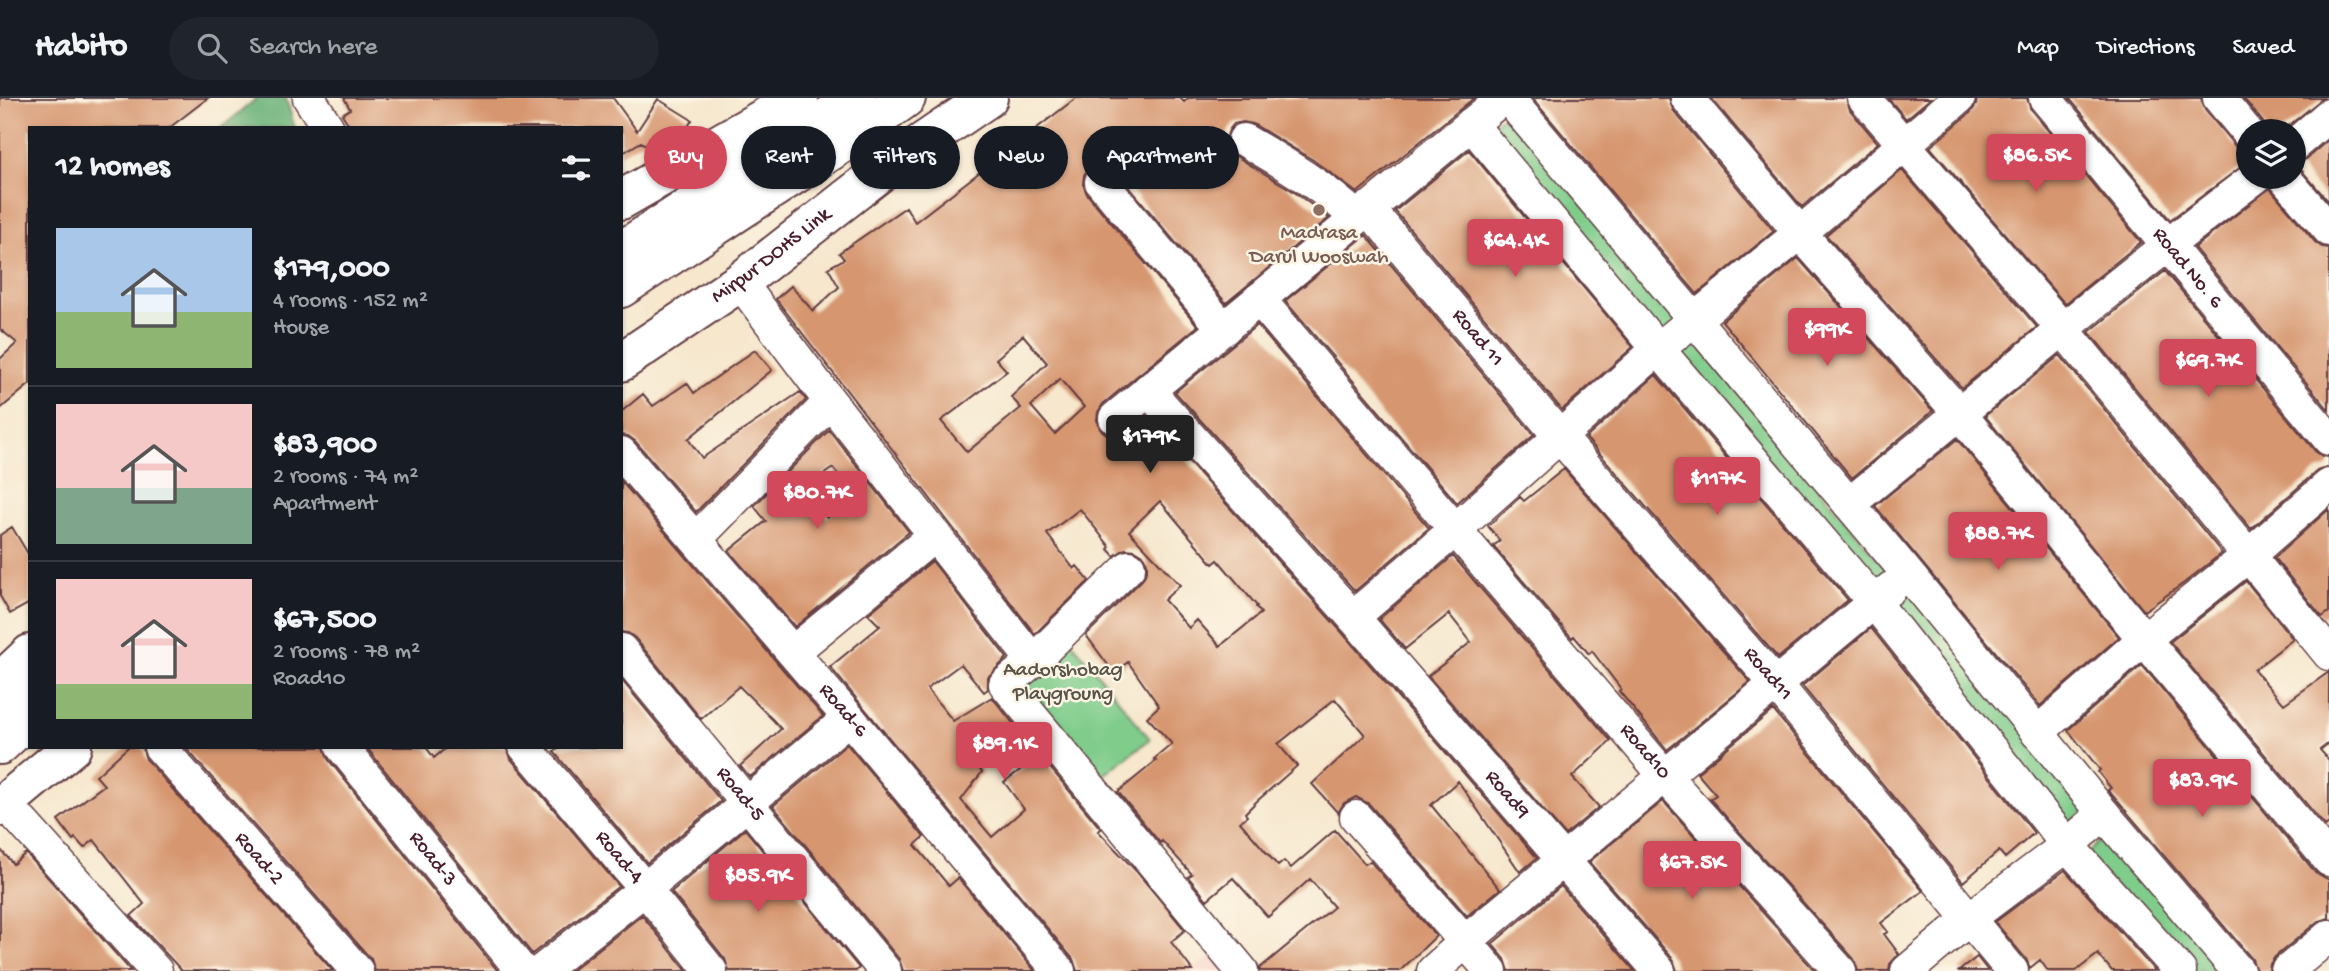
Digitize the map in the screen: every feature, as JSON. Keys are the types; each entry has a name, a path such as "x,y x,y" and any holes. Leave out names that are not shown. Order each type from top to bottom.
{"main road":[{"path":"623,199 799,98"},
{"path":"623,250 857,98"},
{"path":"623,287 852,137 906,98"},
{"name":"Mirpur DOHS Link","path":"623,361 740,282 891,164 988,98"},
{"path":"623,333 636,334 678,325"},
{"path":"0,745 17,707 13,670 28,656"},
{"path":"2,793 28,744"},
{"path":"2,793 69,749"}],"street":[{"path":"309,98 327,126"},
{"path":"1508,98 2238,971"},
{"path":"1687,98 1800,233 1960,414 2329,860"},
{"path":"1864,98 2062,328 2329,654"},
{"path":"1353,617 1658,349 1959,98"},
{"name":"Road No. 6","path":"2045,98 2329,439"},
{"path":"2219,98 2236,119"},
{"path":"1115,418 1363,213 1482,109 1658,349 1874,602 2067,845 2180,971"},
{"path":"2306,135 2329,115"},
{"name":"Road 11","path":"1244,140 1297,170 1327,193 1363,213 1560,437"},
{"path":"1107,189 1224,328"},
{"path":"1849,504 2062,328 2240,189"},
{"path":"2294,189 2329,230"},
{"path":"740,282 830,402 1033,661"},
{"name":"Road10","path":"1259,299 1665,776 1840,971"},
{"name":"Road9","path":"1149,390 1353,617 1660,971"},
{"path":"696,540 830,402"},
{"name":"Road11","path":"1560,437 1776,684 2012,971"},
{"name":"Road-6","path":"623,455 849,718 1059,971"},
{"path":"2037,733 2144,639 2248,556 2329,485"},
{"path":"793,652 935,536"},
{"path":"1129,567 1033,661 1005,684 1242,971"},
{"path":"1433,971 1908,574"},
{"name":"Road-5","path":"623,652 885,971"},
{"path":"541,971 645,889 849,718"},
{"name":"Road-2","path":"162,749 357,971"},
{"name":"Road-3","path":"344,749 522,971"},
{"name":"Road-4","path":"528,749 711,971"},
{"path":"2,793 156,971"},
{"path":"1907,971 1970,918 2104,814"},
{"path":"1356,817 1491,971"},
{"path":"2287,971 2329,936"}],"shaded area":[{"path":"1218,950 1236,971 1191,971"}],"green space":[{"path":"257,98 286,98 294,126 223,126"},
{"path":"1506,114 1683,321 1660,341 1485,131"},
{"path":"1689,331 1894,579 1874,596 1668,347"},
{"path":"1909,585 2092,806 2063,829 1880,608"},
{"name":"Aadorshobag Playgroung","path":"1068,637 1150,739 1100,778 1016,677"},
{"path":"2108,833 2224,971 2192,971 2086,855"}],"building":[{"path":"0,98 208,98 172,126 28,126 28,386 0,409 0,359 17,343 0,329"},
{"path":"344,98 613,98 637,131 658,99 692,120 688,126 644,126 644,144 641,142 623,153 623,126 350,126 342,114 350,109"},
{"path":"1076,98 1180,98 1184,102 1188,98 1474,98 1357,193 1313,160 1253,124 1243,122 1232,126 1082,126 1082,189 1085,189 1198,326 1103,404 1097,420 1100,429 1108,435 1119,436 1147,416 1339,629 1537,858 1520,872 1458,781 1431,805 1500,889 1467,916 1369,804 1356,797 1344,803 1338,813 1312,784 1365,735 1335,699 1278,744 1297,766 1257,801 1240,822 1278,866 1284,861 1291,868 1335,830 1365,864 1370,861 1436,936 1400,971 1260,971 1260,968 1334,907 1310,879 1268,917 1233,878 1207,900 1188,877 1192,874 1162,841 1160,843 1118,792 1172,744 1147,717 1159,706 1128,662 1114,673 1086,635 1142,580 1147,571 1143,555 1135,550 1125,549 1114,556 1080,509 1047,534 1074,569 1077,566 1089,581 1035,634 776,299 791,286 813,311 839,287 828,268 844,259 839,253 906,207 915,222 974,177 974,189 1068,189 1068,126 1040,126","holes":["1023,335 1047,363 1011,397 1021,408 967,452 941,421 1007,371 996,359","1060,379 1084,407 1055,434 1031,406","1160,501 1213,564 1218,560 1261,613 1220,646 1197,620 1189,628 1164,600 1180,585 1129,531"]},
{"path":"1532,98 1669,98 1673,110 1774,231 1697,294"},
{"path":"1711,98 1846,98 1850,110 1878,143 1802,207"},
{"path":"1888,98 1931,98 1906,119"},
{"path":"1977,98 2027,98 2031,110 2141,242 2065,304 1930,147 1971,112"},
{"path":"2069,98 2201,98 2205,110 2236,146 2236,171 2170,220"},
{"path":"2243,98 2323,98 2297,119 2260,119"},
{"path":"2329,139 2329,202 2306,176 2306,159"},
{"path":"1469,150 1633,347 1562,410 1395,211"},
{"path":"1239,158 1293,191 1329,218 1226,303 1131,189 1239,189"},
{"path":"1902,170 2037,327 1962,388 1826,235"},
{"path":"2271,189 2315,242 2329,248 2329,410 2194,248"},
{"path":"1366,235 1534,435 1457,503 1285,301"},
{"path":"1798,258 1933,411 1852,478 1722,321"},
{"path":"2165,271 2315,451 2329,457 2329,467 2317,471 2251,529 2089,332"},
{"path":"1257,325 1429,528 1355,591 1175,392"},
{"path":"755,350 772,370 688,439 702,458 800,392 806,400 696,512 635,441 623,435 623,410 643,394 653,406 687,383 694,393"},
{"path":"2060,355 2222,553 2144,611 1985,416"},
{"path":"1656,375 1848,600 1778,658 1586,438"},
{"path":"829,430 909,532 795,627 729,551 766,521 754,506","holes":["833,468 854,495 827,518 802,489"]},
{"path":"1957,439 2119,637 2040,706 1875,506"},
{"path":"1564,469 1750,682 1667,750 1619,691 1621,689 1592,651 1589,654 1574,636 1572,638 1493,546 1500,541 1488,526 1520,497 1524,501"},
{"path":"623,483 823,716 750,777 740,766 781,729 739,686 701,719 635,638 623,632"},
{"path":"2329,509 2329,612 2322,617 2274,558"},
{"path":"12,527 28,554 28,604 10,614 0,596 0,535"},
{"path":"1453,556 1611,741 1572,777 1599,807 1565,835 1428,676 1471,642 1449,614 1405,649 1379,619"},
{"path":"932,561 1007,658 988,677 988,689 984,692 961,664 927,689 953,721 992,697 1017,728 971,758 982,772 961,800 992,837 1024,809 1004,782 1031,762 1029,760 1038,753 1101,829 1098,831 1137,872 1185,930 1171,942 1193,971 1077,971 1073,959 830,667 880,626 868,614"},
{"path":"2246,581 2293,639 2254,670 2284,704 2329,672 2329,743 2320,750 2329,760 2329,823 2325,826 2170,642"},
{"path":"1871,628 2034,833 2005,858 1999,851 1963,882 1802,686"},
{"path":"2142,665 2315,872 2329,880 2329,918 2317,922 2275,957 2269,971 2256,971 2252,959 2108,790 2111,788 2098,772 2100,770 2068,730"},
{"path":"623,681 721,801 647,863 554,752 558,749 623,749"},
{"path":"1773,710 1923,891 1881,923 1888,932 1884,934 1899,954 1890,964 1889,971 1858,971 1854,959 1710,799 1716,795 1697,773"},
{"path":"847,744 924,837 915,845 949,886 958,878 1035,971 903,971 899,959 773,806"},
{"path":"126,749 143,749 146,759 333,971 182,971 131,916 144,904 94,840 84,848 75,838 73,840 58,820 104,785 96,776"},
{"path":"187,749 325,749 328,759 498,971 375,971 371,959"},
{"path":"368,749 427,749 434,758 445,749 508,749 511,759 619,886 532,954"},
{"path":"1663,801 1815,971 1677,971 1673,959 1589,862"},
{"path":"745,829 859,968 856,971 729,971 725,959 671,892"},
{"path":"0,849 13,864 26,853 131,971 0,971"},
{"path":"2065,870 2155,971 2112,971 2098,954 2076,971 2048,971 2040,960 2030,968 2026,959 1995,922"},
{"path":"1561,886 1635,971 1509,971 1505,959 1492,944"},
{"path":"642,915 687,971 571,971"},
{"path":"1977,957 1988,971 1959,971"}],"place":[{"name":"Madrasa Darul Wooswah","path":"1319,210"}]}
